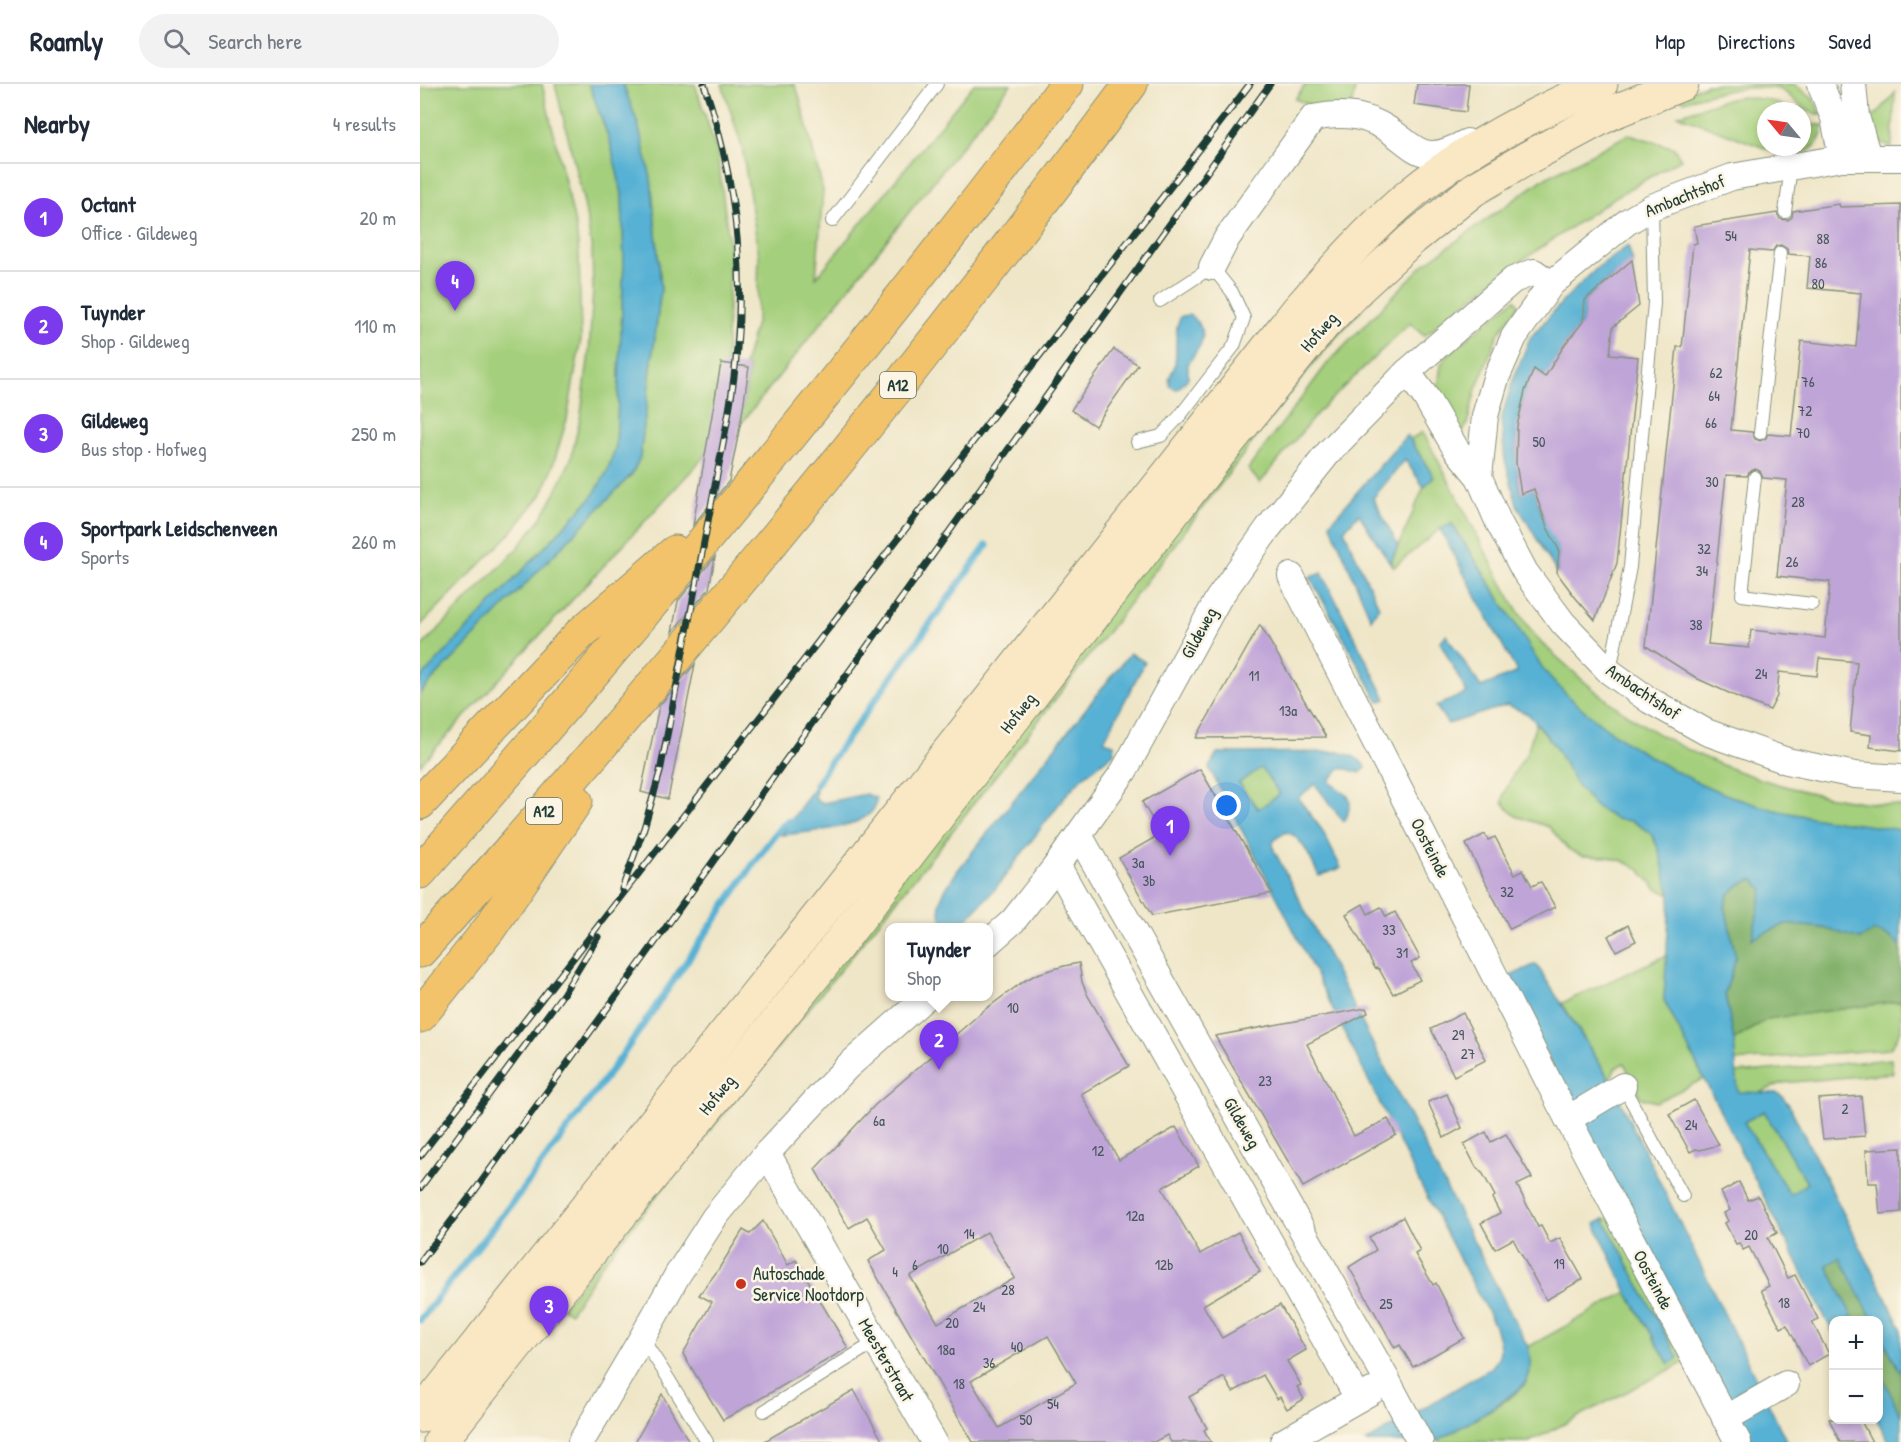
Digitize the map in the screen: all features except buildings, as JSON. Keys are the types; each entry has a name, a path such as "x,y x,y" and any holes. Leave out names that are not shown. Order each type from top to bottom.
{"highway":[{"path":"420,872 606,659 751,486 908,290 1067,84"},
{"name":"A12","path":"420,951 665,670 873,416 1131,84"},
{"path":"420,803 580,634 751,486"},
{"name":"A12","path":"420,1016 489,929 665,670"}],"main road":[{"name":"Hofweg","path":"420,1416 1297,311 1338,264 1410,195 1462,156 1505,131 1600,84"},
{"name":"Hofweg","path":"440,1442 594,1246 817,972 1215,459 1324,324 1412,239 1473,190 1611,112 1682,84"}],"street":[{"path":"1820,84 1834,118 1842,158"},
{"path":"1853,84 1856,116 1868,157"},
{"path":"1212,267 1227,238 1313,118 1334,114 1371,120 1397,135 1416,151 1437,154 1448,153 1491,129 1505,131"},
{"path":"1397,135 1411,173 1410,195"},
{"name":"Ambachtshof","path":"1479,477 1485,416 1496,378 1514,337 1551,284 1627,222 1652,207 1732,177 1842,158 1901,158"},
{"path":"1407,372 1513,280 1534,272 1551,284"},
{"name":"Ambachtshof","path":"1407,372 1425,396 1456,449 1479,477 1498,521 1525,572 1563,623 1610,672 1649,699 1716,736 1787,761 1855,776 1901,778"},
{"name":"Gildeweg","path":"993,939 1013,921 1057,865 1124,771 1218,599 1269,527 1329,452 1407,372"},
{"name":"Oosteinde","path":"1291,576 1730,1416 1738,1442"},
{"name":"Gildeweg","path":"1078,835 1420,1442"},
{"name":"Gildeweg","path":"1057,865 1358,1398"},
{"path":"581,1442 678,1274 714,1218 767,1153 847,1067 921,1001"},
{"path":"1572,1117 1619,1089"},
{"name":"Meesterstraat","path":"767,1153 934,1442"},
{"path":"1283,1442 1388,1382"},
{"path":"1730,1416 1786,1384"}],"lane":[{"path":"832,221 937,84"},
{"path":"1785,212 1791,167"},
{"path":"1610,672 1630,567 1654,303 1652,207"},
{"path":"1760,433 1780,253"},
{"path":"1137,442 1161,436 1179,417 1234,346 1244,318 1232,292 1212,267 1160,301"},
{"path":"1755,477 1742,596 1812,604"},
{"path":"1619,1089 1683,1196"},
{"path":"642,1338 706,1442"},
{"path":"764,1411 876,1342"}],"green space":[{"path":"446,84 542,84 576,228 579,254 581,339 567,419 550,475 541,495 508,536 420,626 420,89"},
{"path":"555,84 589,84 611,145 622,194 624,262 616,446 607,472 593,496 420,679 420,648 516,550 539,521 555,494 571,459 581,414 589,353 593,289 592,251 584,203"},
{"path":"623,84 695,84 717,152 730,250 726,364 705,456 420,765 420,693 632,474 640,457 661,288 651,178 638,124"},
{"path":"722,84 794,84 799,95 823,190 816,278 974,84 1011,84 740,425 749,367 744,366 757,319 759,255 742,147"},
{"path":"1306,84 1356,84 1351,109 1319,109 1295,99"},
{"path":"1705,84 1794,84 1812,98 1822,114 1811,112 1811,102 1796,102 1779,89 1731,90 1684,101 1677,94 1705,86"},
{"path":"1895,93 1892,147 1880,143 1873,137 1864,118 1877,114"},
{"path":"1740,97 1773,102 1757,102 1757,145 1678,115"},
{"path":"1811,125 1824,125 1820,139 1812,148"},
{"path":"1629,134 1674,148 1681,159 1617,196 1495,279 1424,336 1410,323 1319,411 1260,483 1248,469 1327,364 1423,265 1542,180"},
{"path":"1374,296 1326,348 1291,392 939,848 602,1264 570,1313 562,1308 1283,388"},
{"path":"1515,299 1519,305 1498,334 1476,389 1467,425 1461,435 1438,387 1441,365 1447,355"},
{"path":"1423,432 1522,617 1544,646 1600,695 1638,722 1678,745 1720,764 1764,780 1809,792 1855,801 1901,806 1901,830 1838,822 1775,810 1745,801 1684,775 1624,741 1572,700 1545,672 1452,524 1440,529 1394,567 1391,563 1424,487 1433,477 1410,439"},
{"path":"1536,723 1556,748 1577,786 1615,819 1632,821 1651,833 1659,850 1670,895 1657,889 1639,869 1609,857 1582,856 1568,849 1549,827 1516,816 1509,810 1503,802 1504,794 1527,753"},
{"path":"1261,767 1280,794 1258,809 1239,783"},
{"path":"1753,879 1763,889 1752,939 1785,924 1824,928 1860,939 1874,931 1889,936 1901,947 1901,1001 1767,1019 1734,1040 1725,994 1736,958 1725,906 1729,894 1739,885"},
{"path":"1667,955 1664,1000 1704,1079 1656,1102 1641,1098 1624,1063 1615,1068 1610,1080 1562,1003"},
{"path":"1901,1001 1901,1031 1890,1049 1735,1061 1734,1040 1767,1019"},
{"path":"1891,1059 1893,1073 1782,1083 1757,1094 1738,1092 1736,1073"},
{"path":"1764,1111 1807,1183 1790,1195 1744,1122"},
{"path":"1613,1218 1689,1360 1529,1442 1439,1442 1438,1440 1498,1406 1519,1391 1525,1384 1530,1371 1528,1347 1627,1292 1668,1363 1678,1358 1604,1219"},
{"path":"1841,1258 1871,1316 1852,1316 1827,1264"},
{"path":"1883,1340 1901,1374 1901,1416 1883,1378"}],"water":[{"path":"589,84 623,84 638,124 651,178 661,288 640,457 632,474 420,693 420,679 593,496 607,472 616,446 624,262 622,194 611,145"},
{"path":"1628,246 1633,262 1585,299 1583,322 1565,344 1546,377 1534,370 1523,400 1516,446 1521,494 1534,488 1542,514 1559,550 1557,573 1517,505 1505,460 1501,420 1513,380 1530,338 1598,267"},
{"path":"1189,315 1198,322 1203,334 1201,344 1188,364 1188,378 1178,389 1174,389 1170,386 1169,380 1175,362 1177,326 1182,316"},
{"path":"1407,435 1434,477 1424,487 1405,460 1373,498 1398,545 1390,563 1359,514 1344,530 1379,607 1371,619 1330,523"},
{"path":"1452,524 1550,677 1572,699 1624,740 1684,775 1745,801 1806,816 1901,830 1901,947 1889,936 1874,931 1860,939 1824,928 1785,924 1752,939 1763,889 1753,879 1739,885 1729,894 1725,906 1736,958 1725,994 1734,1040 1738,1092 1777,1093 1789,1105 1901,1328 1901,1374 1883,1339 1883,1316 1871,1316 1840,1258 1827,1265 1852,1316 1829,1316 1829,1325 1664,1000 1670,895 1659,850 1651,833 1632,821 1615,819 1595,806 1577,786 1556,748 1528,714 1507,705 1448,724 1436,706 1467,693 1440,642 1446,635 1481,687 1517,672 1440,529","holes":["1764,1111 1807,1183 1790,1195 1744,1122"]},
{"path":"1322,573 1386,699 1379,702 1310,577"},
{"path":"1130,653 1145,662 1104,741 1114,744 1114,753 1082,778 1065,796 996,888 963,923 944,923 940,903 945,890 958,870"},
{"path":"1339,752 1358,759 1366,768 1360,773 1339,769 1329,781 1350,800 1345,821 1315,784 1298,798 1322,830 1341,868 1319,876 1302,844 1292,834 1286,832 1275,839 1274,850 1528,1347 1530,1356 1529,1375 1520,1388 1483,1414 1435,1441 1366,1442 1491,1368 1500,1353 1500,1343 1495,1326 1415,1174 1281,905 1209,768 1217,753","holes":["1261,768 1280,794 1258,809 1239,783"]},
{"path":"816,785 815,797 818,802 823,803 866,794 876,798 874,809 866,817 853,823 822,830 781,835"},
{"path":"1536,964 1610,1080 1787,1442 1749,1442 1506,978"},
{"path":"1604,1219 1678,1358 1669,1364 1627,1292 1595,1224"},
{"path":"1883,1378 1901,1416 1901,1442 1889,1442 1879,1424 1883,1424"}],"waterway":[{"path":"816,785 828,765 987,545"},
{"path":"420,1320 523,1189 621,1057 761,853 781,827 790,821"}],"railway":[{"path":"622,889 644,828 660,772 724,440 735,371 739,314 738,247 723,148 704,84"},
{"path":"420,1156 1250,84"},
{"path":"420,1262 476,1189 646,955 1270,84"},
{"path":"420,1188 563,994 598,937"}],"place":[{"name":"Sportpark Leidschenveen","path":"455,311"},
{"name":"Octant","path":"1170,856"},
{"name":"Tuynder","path":"939,1070"},
{"name":"Autoschade Service Nootdorp","path":"741,1284"},
{"name":"Gildeweg","path":"549,1336"}]}
